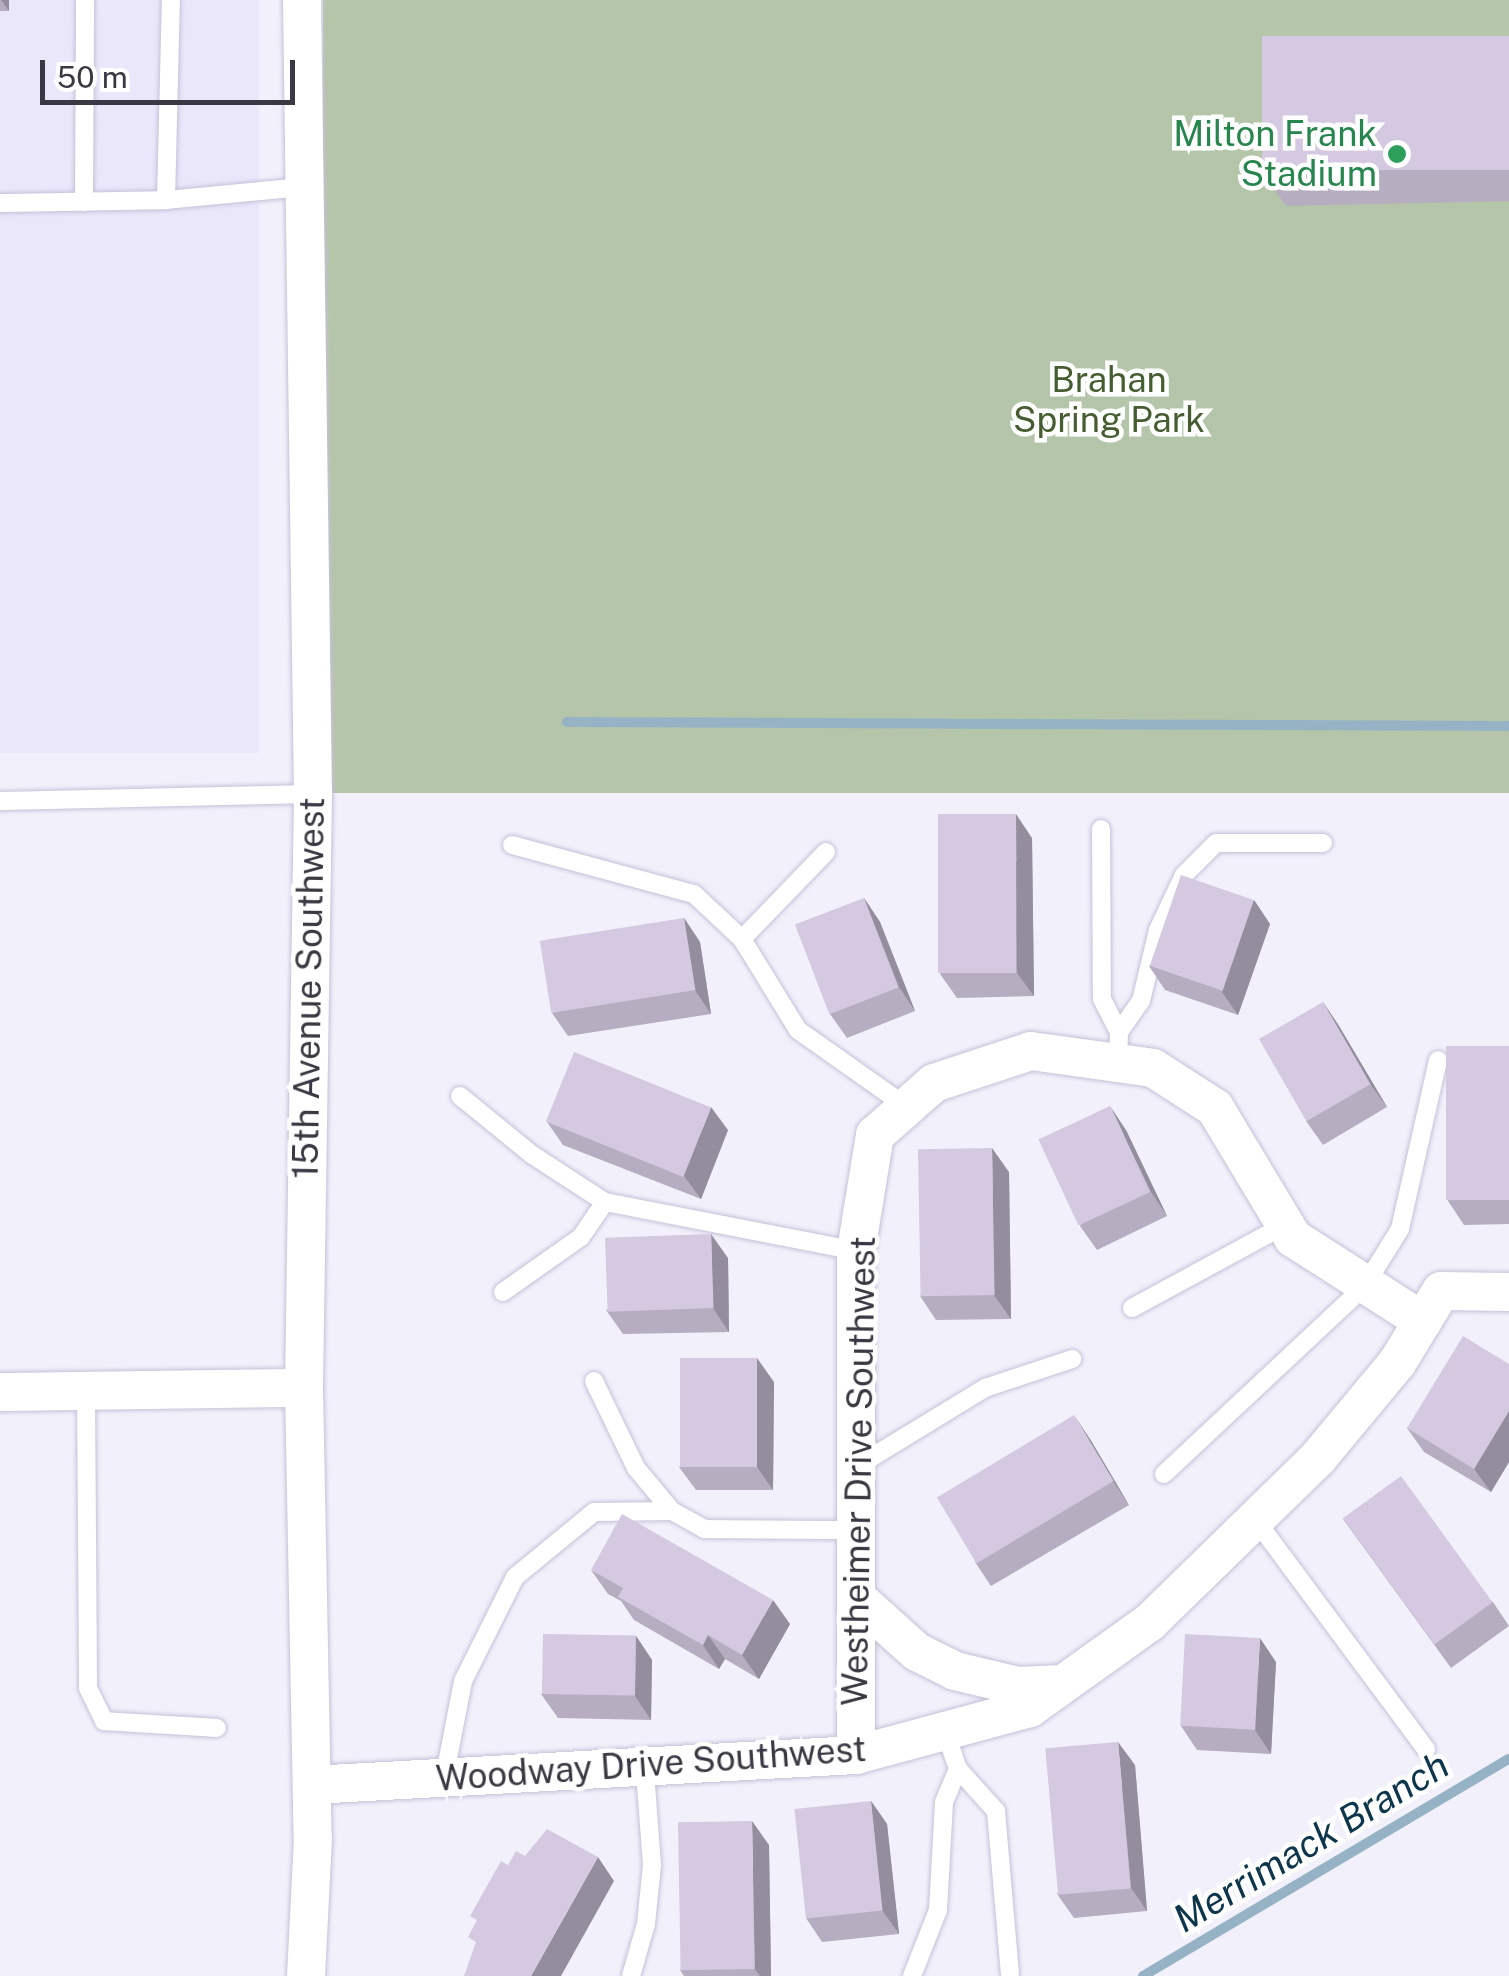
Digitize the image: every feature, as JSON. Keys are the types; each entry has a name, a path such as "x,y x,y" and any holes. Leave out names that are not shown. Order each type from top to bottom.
{"street":[{"name":"15th Avenue Southwest","path":"302,0 312,794 304,1388 312,1786 306,1976"},
{"name":"Westheimer Drive Southwest","path":"856,1755 860,1530 856,1251 876,1135 934,1083 1031,1051 1118,1046 1215,1108 1293,1238 1422,1321"},
{"path":"1422,1321 1441,1291 1509,1292"},
{"name":"Woodway Drive Southwest","path":"312,1786 645,1772 856,1755 1030,1708 1150,1622 1256,1519 1386,1377 1422,1321"},
{"path":"0,1392 304,1388"},
{"path":"859,1600 917,1652 955,1671 1018,1686 1064,1684"}],"lane":[{"path":"84,202 85,0"},
{"path":"166,200 171,0"},
{"path":"0,203 166,200 304,187"},
{"path":"0,802 312,794"},
{"path":"1100,830 1102,999 1118,1046"},
{"path":"1118,1046 1141,1001 1158,930 1184,875 1216,843 1323,843"},
{"path":"512,845 694,894 742,939 798,1030 907,1106"},
{"path":"742,939 826,852"},
{"path":"1164,1474 1364,1287 1400,1229 1438,1060"},
{"path":"460,1096 530,1154 605,1202 856,1251"},
{"path":"502,1292 581,1237 605,1202"},
{"path":"1132,1308 1285,1226"},
{"path":"858,1465 985,1388 1072,1359"},
{"path":"594,1381 636,1468 672,1511 704,1529 860,1530"},
{"path":"86,1391 88,1688 104,1721 217,1728"},
{"path":"444,1780 463,1681 515,1577 594,1512 672,1511"},
{"path":"1256,1519 1426,1749"},
{"path":"945,1732 958,1768 996,1811 1010,1973"},
{"path":"912,1976 938,1910 944,1802 958,1768"},
{"path":"630,1976 646,1924 652,1865 645,1772"}],"shaded area":[{"path":"0,0 259,0 259,753 0,753"}],"green space":[{"name":"Brahan Spring Park","path":"323,0 1509,0 1509,793 323,793"}],"building":[{"path":"1262,36 1509,36 1509,170 1262,170"},
{"path":"938,814 1016,814 1016,973 938,973"},
{"path":"1181,875 1254,900 1223,991 1150,966"},
{"path":"864,898 898,988 829,1014 795,925"},
{"path":"684,918 695,990 551,1013 540,941"},
{"path":"1323,1002 1370,1084 1306,1121 1259,1039"},
{"path":"1446,1046 1509,1046 1509,1200 1446,1200"},
{"path":"574,1052 711,1107 683,1177 546,1122"},
{"path":"1110,1106 1150,1192 1079,1225 1038,1139"},
{"path":"992,1148 995,1295 921,1296 918,1149"},
{"path":"711,1234 714,1308 608,1312 605,1238"},
{"path":"1463,1336 1509,1364 1509,1411 1474,1469 1407,1428"},
{"path":"680,1358 757,1358 757,1467 680,1467"},
{"path":"1074,1415 1114,1481 977,1563 937,1497"},
{"path":"1401,1476 1493,1602 1434,1645 1343,1518"},
{"path":"622,1514 773,1600 742,1655 708,1635 703,1645 618,1597 623,1588 591,1570"},
{"path":"543,1634 636,1636 635,1696 542,1694"},
{"path":"1185,1634 1260,1638 1255,1730 1180,1726"},
{"path":"1118,1742 1131,1888 1058,1895 1045,1748"},
{"path":"871,1801 882,1910 806,1918 794,1809"},
{"path":"752,1821 755,1969 681,1970 678,1822"},
{"path":"547,1829 598,1857 531,1976 464,1976 476,1942 468,1937 477,1920 470,1916 501,1861 508,1865 516,1851 525,1856"}],"waterway":[{"path":"567,722 1509,726"},
{"name":"Merrimack Branch","path":"1143,1976 1509,1759"}],"place":[{"name":"Milton Frank Stadium","path":"1397,154"}]}
